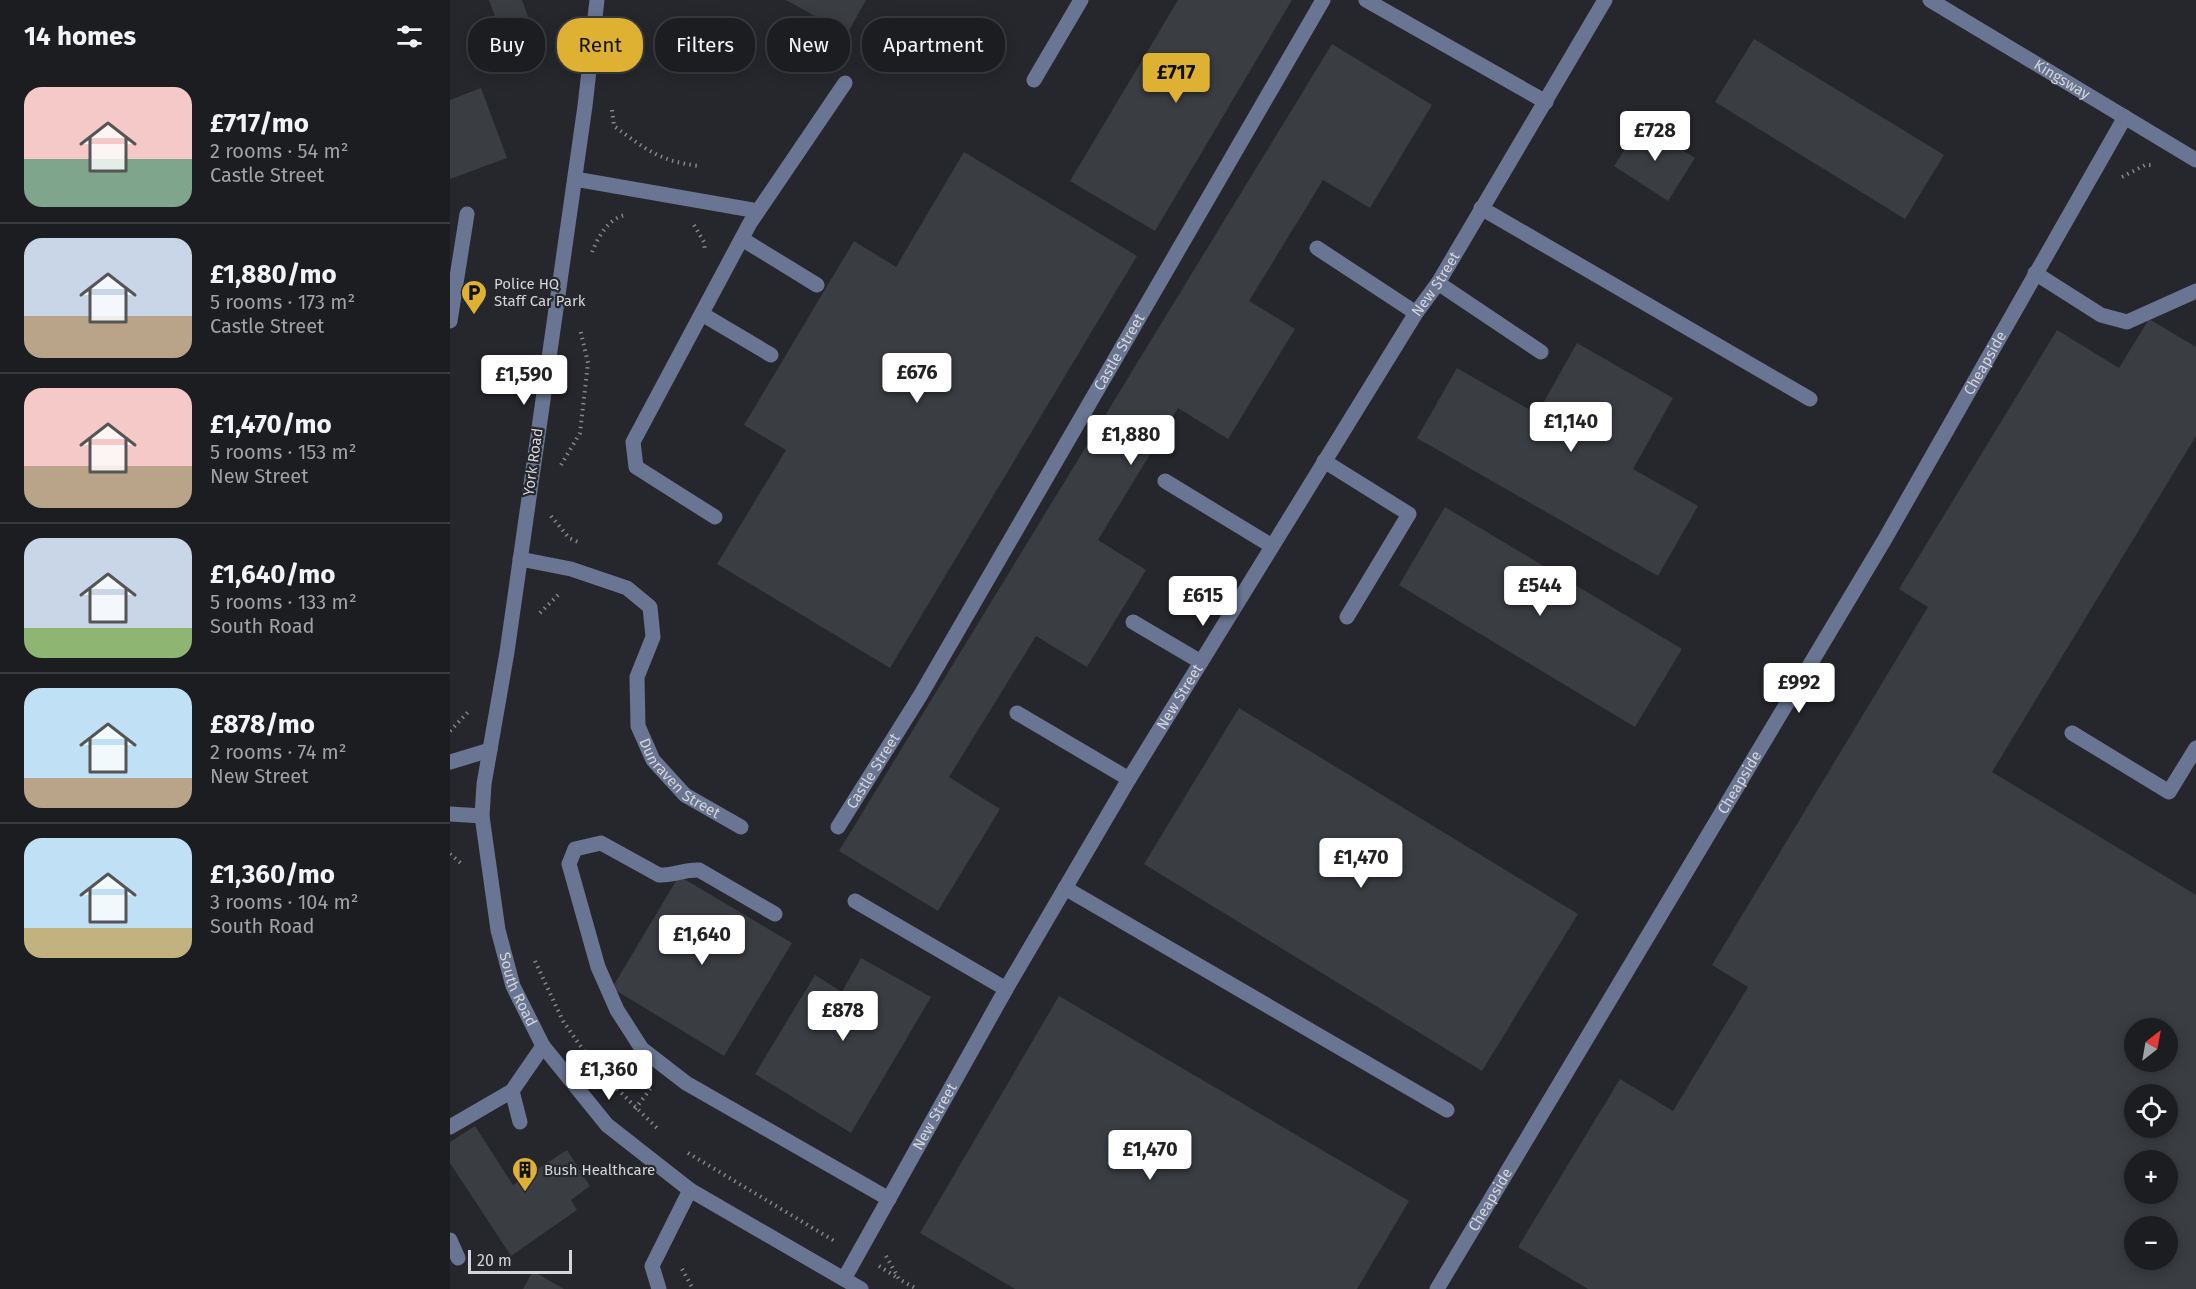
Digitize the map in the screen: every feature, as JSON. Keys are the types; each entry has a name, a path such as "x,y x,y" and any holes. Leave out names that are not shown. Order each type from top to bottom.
{"street":[{"name":"York Road","path":"482,816 575,179 597,0"},
{"path":"1034,80 1081,0"},
{"name":"Castle Street","path":"838,827 920,696 1323,0"},
{"path":"1366,0 1546,102"},
{"name":"New Street","path":"844,1279 1006,989 1129,779 1416,313 1438,283 1605,0"},
{"name":"Kingsway","path":"1930,0 2196,160"},
{"path":"715,517 636,467 633,442 742,239 845,83"},
{"name":"Cheapside","path":"1437,1289 1879,549 2125,117"},
{"path":"575,179 758,212"},
{"path":"1481,208 1809,399"},
{"path":"450,321 467,214"},
{"path":"742,239 817,285"},
{"path":"1317,248 1416,313"},
{"path":"2035,273 2101,315 2127,321 2196,291"},
{"path":"1438,283 1541,352"},
{"path":"702,314 771,355"},
{"path":"1324,461 1409,514 1347,617"},
{"path":"1165,481 1272,546"},
{"name":"Dunraven Street","path":"520,559 584,573 627,588 650,607 653,637 637,677 638,726 653,760 685,795 741,827"},
{"path":"1133,622 1201,662"},
{"path":"1017,713 1129,779"},
{"path":"2072,733 2169,792 2196,748"},
{"path":"450,762 490,750"},
{"path":"450,814 482,816"},
{"name":"South Road","path":"482,816 498,930 510,975 543,1046 607,1125 690,1190 861,1289"},
{"path":"775,914 699,870 685,869 668,876 660,875 602,843 575,849 569,864 598,967 617,1010 642,1049 686,1083 889,1199"},
{"path":"1065,888 1447,1110"},
{"path":"855,901 1006,989"},
{"path":"450,1127 512,1091 543,1046"},
{"path":"512,1091 520,1122"},
{"path":"660,1289 652,1266 690,1190"},
{"path":"450,1240 458,1258"}],"path":[{"path":"610,99 614,126 645,149 673,163 700,166"},
{"path":"589,258 598,238 616,217 628,214"},
{"path":"686,217 704,242 706,261"},
{"path":"556,473 580,433 588,363 578,319"},
{"path":"535,617 558,593 580,592 589,548 569,538 550,514"},
{"path":"532,955 563,1021 597,1069 660,1131"},
{"path":"687,1152 796,1219"}],"building":[{"path":"489,0 522,0 529,18 496,18"},
{"path":"786,0 866,0 850,29 850,18 818,18"},
{"path":"1178,0 1292,0 1155,231 1070,181"},
{"path":"1754,39 1944,155 1905,219 1715,102"},
{"path":"1332,44 1432,105 1370,208 1323,180 1249,301 1295,329 1228,439 1178,408 1098,540 1146,570 1087,667 1036,636 949,777 1000,809 938,911 839,851"},
{"path":"481,88 507,158 450,179 450,100"},
{"path":"1641,124 1695,158 1668,201 1614,166"},
{"path":"964,152 1137,256 890,668 717,564 786,450 744,425 854,241 896,267"},
{"path":"2149,319 2196,347 2196,436 1992,772 2196,895 2196,1289 1588,1289 1518,1247 1620,1079 1673,1111 1748,987 1712,965 1928,607 1899,589 2057,330 2119,368"},
{"path":"1577,343 1673,398 1633,469 1698,506 1658,576 1417,438 1457,368 1537,414"},
{"path":"1445,507 1682,649 1635,727 1399,585"},
{"path":"1239,708 1578,914 1482,1071 1144,864"},
{"path":"679,876 792,943 724,1056 612,988"},
{"path":"861,958 931,997 851,1133 755,1074 815,975 842,992"},
{"path":"1059,996 1409,1201 1357,1289 1015,1289 920,1233"},
{"name":"Bush Healthcare","path":"475,1126 513,1185 567,1150 590,1186 571,1200 577,1210 511,1256 450,1163 450,1142"},
{"path":"533,1271 564,1289 523,1289"}],"place":[{"name":"Police HQ Staff Car Park","path":"474,316"},
{"name":"Bush Healthcare","path":"525,1193"}]}
